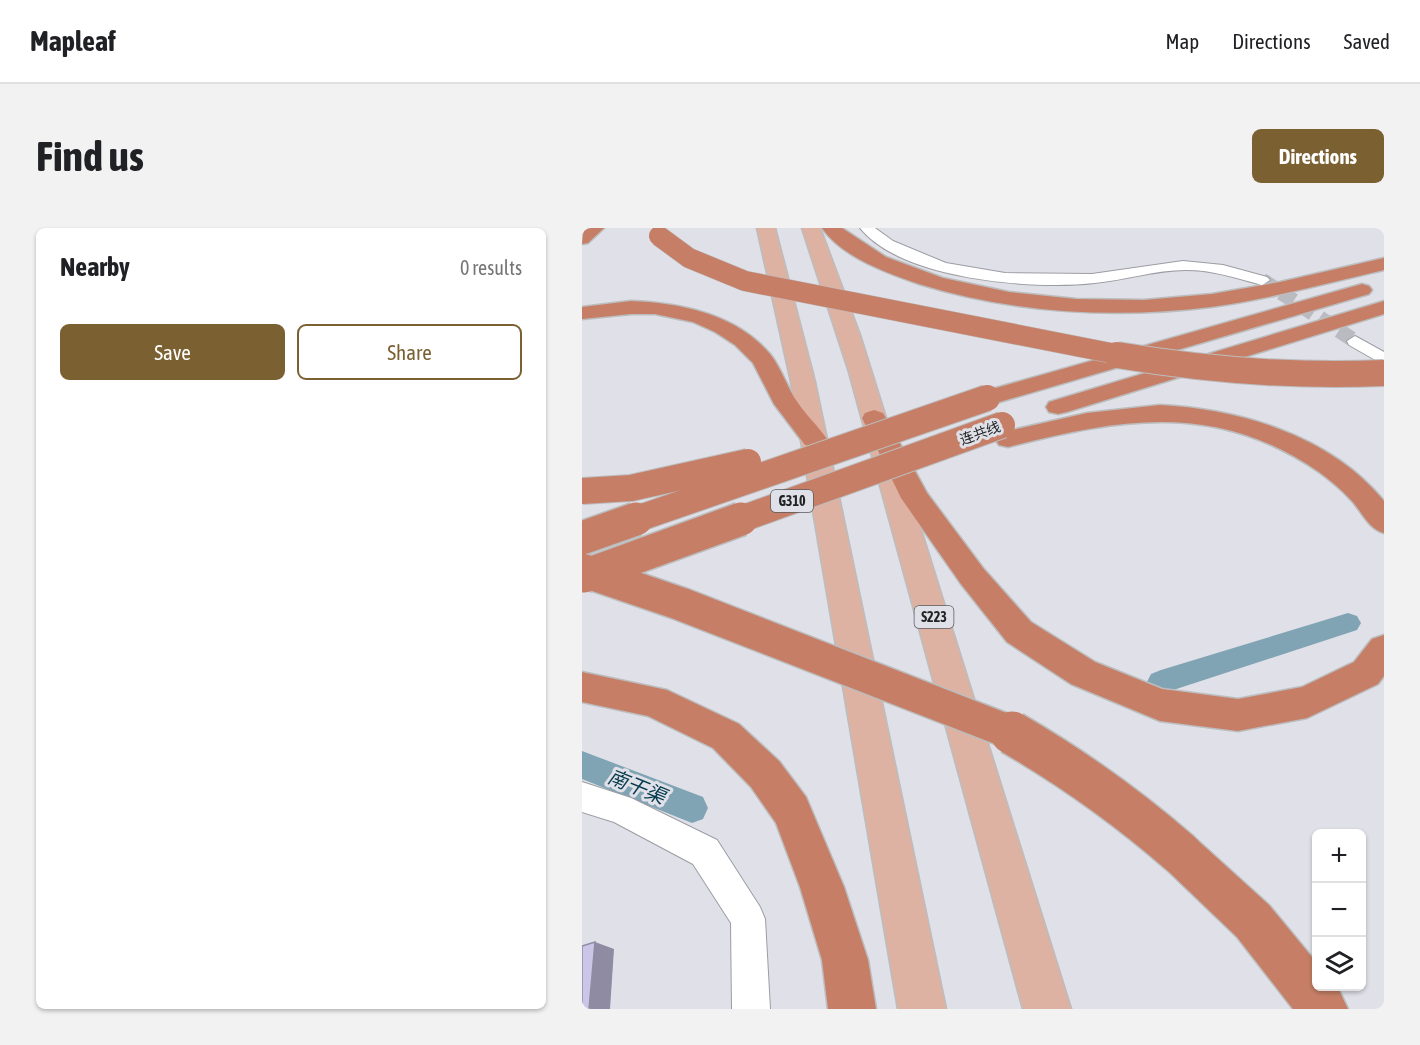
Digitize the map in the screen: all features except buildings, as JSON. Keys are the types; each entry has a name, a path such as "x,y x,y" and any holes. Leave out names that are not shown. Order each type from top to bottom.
{"highway":[{"path":"582,239 595,228"},
{"path":"831,228 848,244 893,268 950,287 1020,301 1094,307 1170,305 1245,295 1384,264"},
{"path":"657,232 675,251 705,267 745,281 1155,363 1237,373 1343,376 1384,373"},
{"name":"连共线","path":"582,538 987,398 1384,284"},
{"path":"582,313 615,307 645,306 682,310 714,322 740,337 763,360 784,400 814,439"},
{"name":"连共线","path":"582,576 700,534 1384,307"},
{"path":"582,491 631,488 771,457 987,398"},
{"path":"1005,432 1088,418 1147,412 1218,416 1275,435 1337,470 1375,508 1384,523"},
{"path":"873,418 915,498 972,576 1019,632 1083,673 1160,705 1238,715 1308,702 1366,673 1384,649"},
{"path":"582,570 681,604 1011,732 1077,771 1132,811 1253,921 1324,1009"},
{"path":"582,687 654,701 726,736 765,774 792,811 822,886 845,960 852,1009"}],"main road":[{"path":"766,228 782,281 814,439 890,826 922,1009"},
{"name":"S223","path":"811,228 830,274 992,811 1047,1009"}],"street":[{"path":"867,228 899,253 945,267 1006,277 1093,279 1158,267 1216,266 1262,280"},
{"path":"1355,341 1384,360"},
{"path":"582,797 620,809 705,852 748,919 751,1009"}],"waterway":[{"path":"1161,682 1348,623"},
{"name":"南干渠","path":"582,765 692,808"}],"tunnel":[{"path":"1262,280 1355,341"}]}
